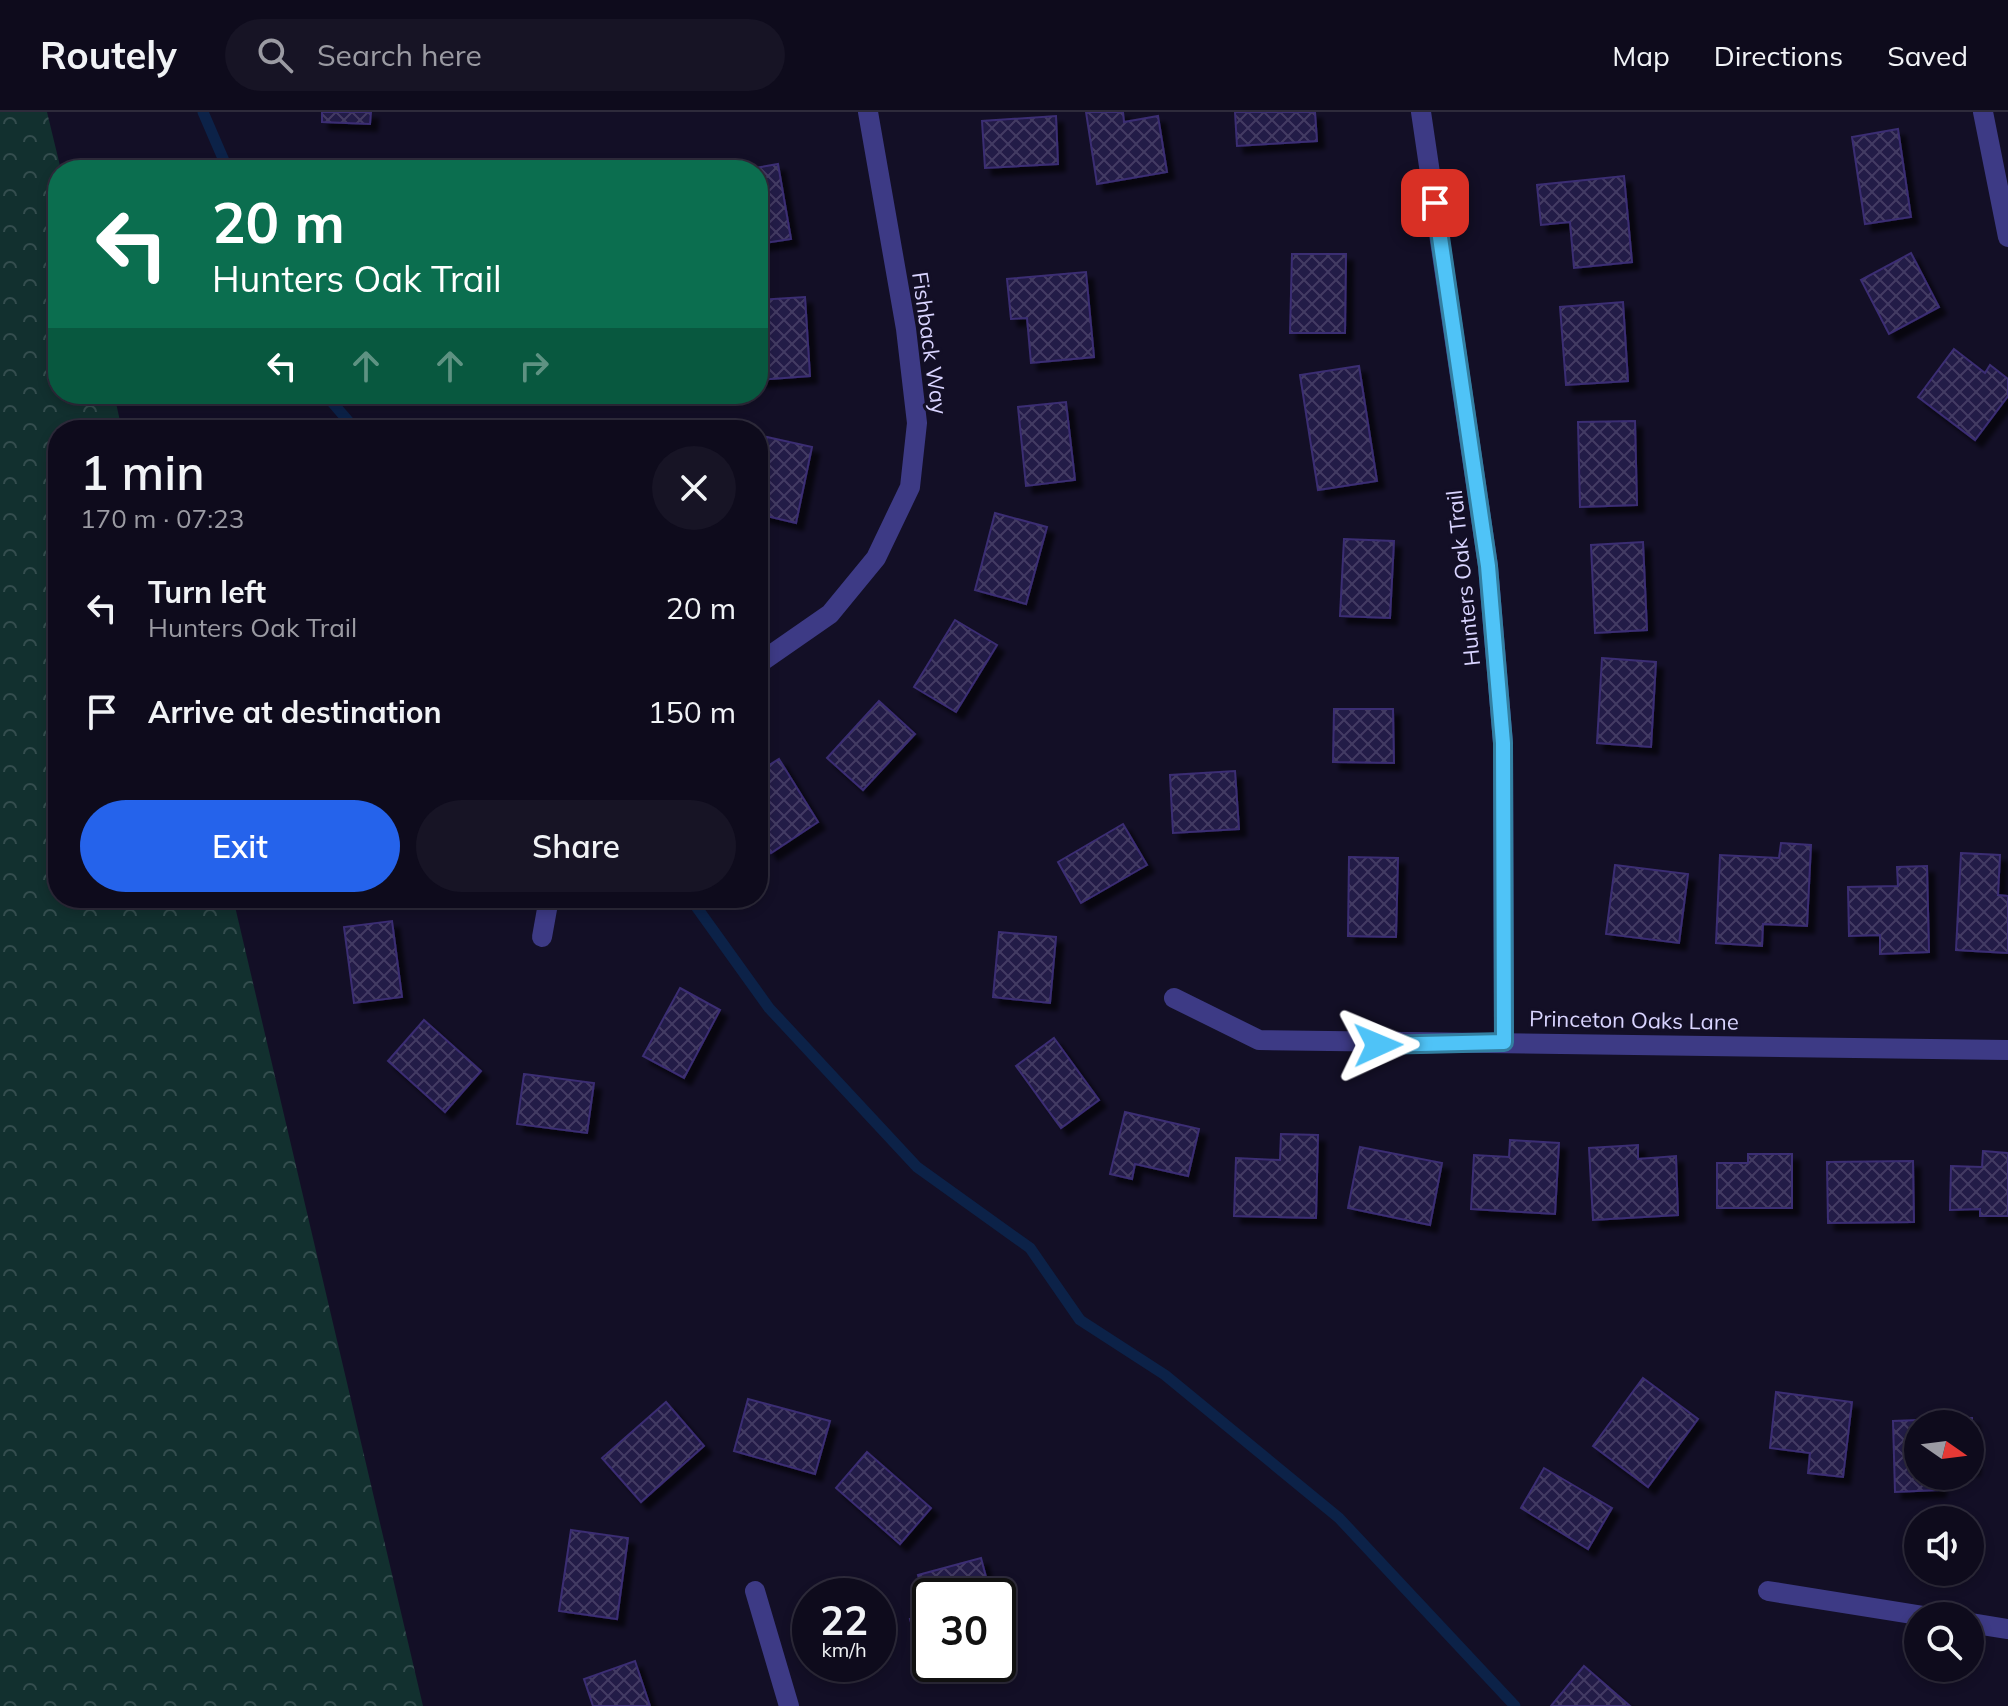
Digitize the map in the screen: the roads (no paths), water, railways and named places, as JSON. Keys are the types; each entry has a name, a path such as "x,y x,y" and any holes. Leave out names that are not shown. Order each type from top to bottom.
{"street":[{"name":"Fishback Way","path":"768,657 830,614 876,558 910,487 917,423 906,329 868,112"},
{"name":"Hunters Oak Trail","path":"1421,112 1464,386 1489,580 1503,743 1504,1042"},
{"path":"1983,112 2008,237"},
{"path":"542,937 547,908"},
{"name":"Princeton Oaks Lane","path":"1174,998 1259,1040 1378,1045 1504,1042 2008,1050"},
{"path":"755,1591 789,1706"},
{"path":"1768,1591 1904,1613"},
{"path":"1984,1625 2008,1629"}],"waterway":[{"path":"203,112 224,160"},
{"path":"334,404 347,420"},
{"path":"697,908 769,1008 917,1167 1030,1248 1080,1320 1165,1375 1339,1518 1515,1706"}]}
